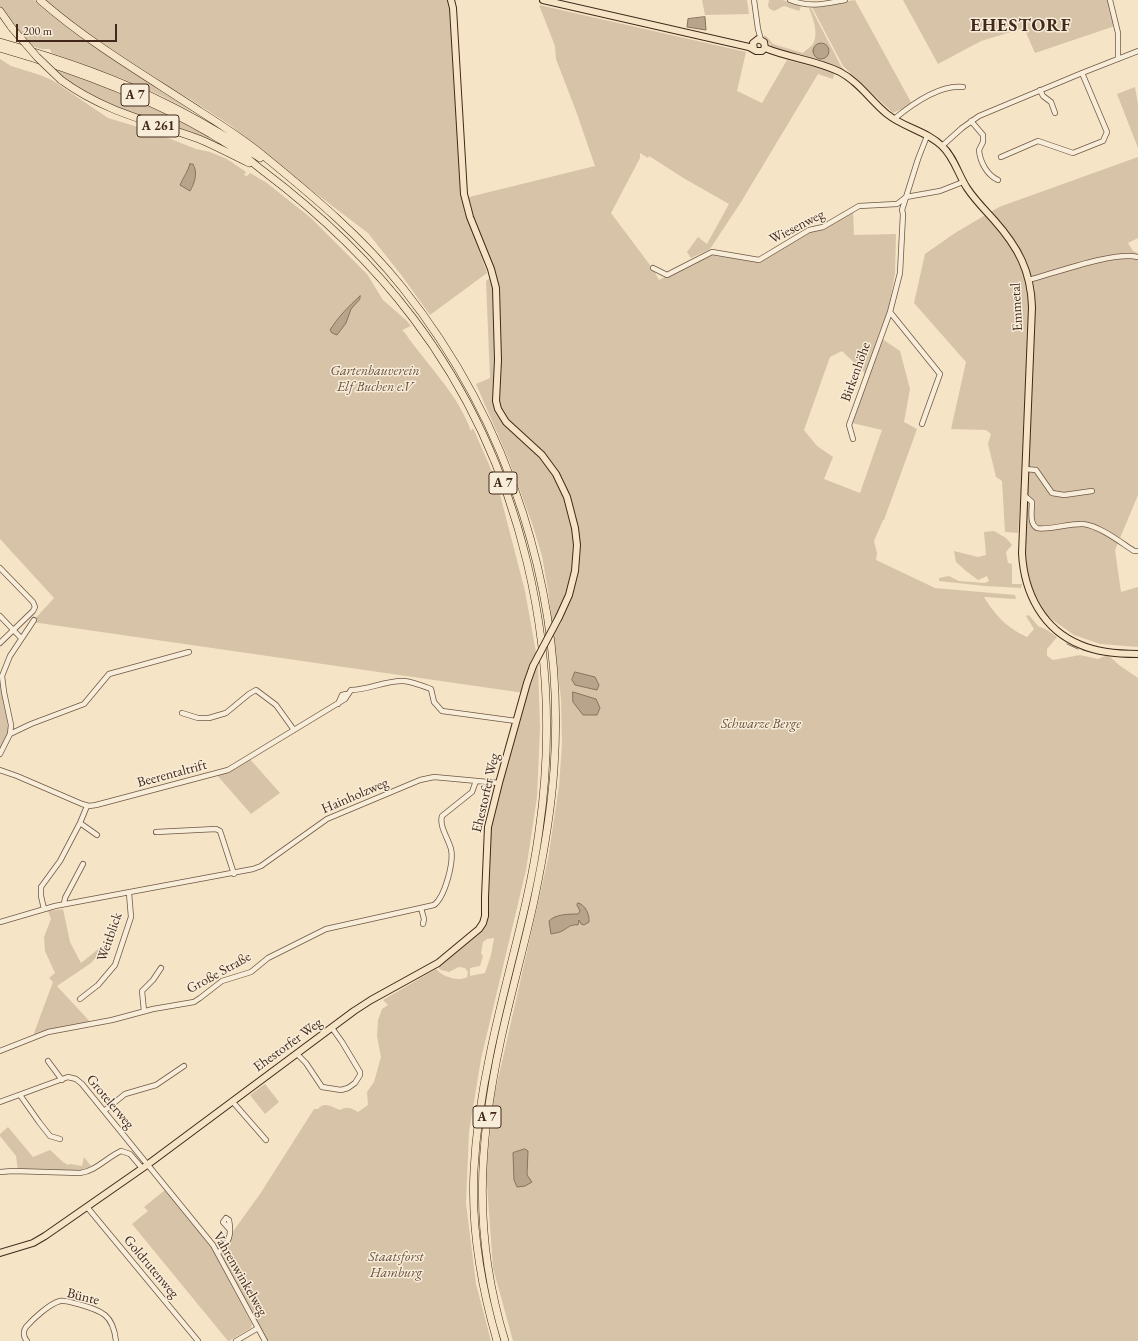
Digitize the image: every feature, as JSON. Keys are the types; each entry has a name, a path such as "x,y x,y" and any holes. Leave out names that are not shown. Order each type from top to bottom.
{"highway":[{"name":"A 261","path":"40,0 89,39 226,128 262,154 288,176"},
{"name":"A 261","path":"0,11 37,58 61,80 77,91 121,113 200,140 258,167"},
{"name":"A 7","path":"0,42 74,64 151,96 210,126 288,176 337,218 380,261 425,317 454,360 480,405 500,450 528,529 542,586 555,682 556,734 551,806 547,834 534,903 494,1074 485,1137 482,1173 482,1214 486,1254 492,1290 505,1341"},
{"name":"A 7","path":"0,48 78,73 148,101 207,132 243,155 309,207 346,242 392,292 416,322 433,347 470,409 498,471 519,532 532,581 542,638 547,702 547,750 539,833 532,871 486,1072 477,1133 474,1173 475,1220 479,1258 488,1308 498,1341"}],"main road":[{"name":"Ehestorfer Weg","path":"0,1253 37,1241 145,1166 367,1002 438,963 482,926 485,916 488,827 498,783 533,666 569,595 574,578 576,563 576,536 570,507 563,487 550,465 542,455 506,422 500,413 496,401 498,360 496,288 493,274 470,217 464,194 452,0"},
{"path":"543,0 733,44 750,47 759,52 765,48 765,43 757,41 749,44 733,44"},
{"path":"754,49 752,45 757,41"},
{"name":"Emmetal","path":"765,48 841,72 859,86 883,111 894,119 927,136 942,146 954,162 963,182 973,197 1011,241 1022,260 1029,280 1032,307 1022,564 1029,593 1044,618 1063,636 1080,645 1106,652 1138,654"}],"street":[{"path":"754,0 758,29 757,41"},
{"path":"790,0 811,6 844,0"},
{"path":"1110,0 1118,32 1118,59"},
{"path":"942,146 979,116 1138,51"},
{"path":"1001,157 1038,141 1073,153 1103,141 1107,132 1082,73"},
{"path":"894,119 932,94 950,87 963,87"},
{"path":"1040,90 1043,96 1051,102 1055,113"},
{"path":"971,121 983,135 983,142 978,150 983,164 991,176 998,180"},
{"name":"Birkenhöhe","path":"853,439 849,425 890,312 900,273 902,210 921,148 927,136"},
{"name":"Wiesenweg","path":"653,268 667,274 712,252 759,260 809,230 823,227 859,206 897,204 906,198 940,191 963,182"},
{"path":"1029,280 1108,258 1138,257"},
{"path":"890,312 940,374 922,424"},
{"path":"1025,469 1036,470 1052,493 1064,495 1092,492"},
{"path":"1024,496 1032,502 1032,520 1033,525 1037,528 1069,524 1084,524 1097,528 1134,551 1138,551"},
{"path":"0,568 33,602 35,607 0,643"},
{"path":"0,616 21,638"},
{"path":"0,754 10,734 10,725 2,676 10,656 34,620"},
{"path":"10,734 31,724 84,704 109,674 189,652"},
{"name":"Beerentaltrift","path":"87,806 96,806 228,770 338,704 342,695 349,694 351,690 359,690 390,682 409,682 431,689 434,702 442,711 516,721"},
{"path":"182,713 198,718 209,718 226,713 256,690 276,705 294,730"},
{"path":"0,770 87,806 80,823 60,861 41,887 40,896 44,909"},
{"name":"Hainholzweg","path":"0,922 64,904 253,870 261,866 327,819 420,780 434,778 498,783"},
{"name":"Große Straße","path":"0,1051 48,1032 112,1020 144,1011 196,1001 222,981 251,972 268,958 330,927 432,906 443,894 446,885 451,853 442,822 442,816 472,792 476,781"},
{"path":"80,823 97,835"},
{"path":"156,832 216,829 220,831 234,874"},
{"path":"64,904 65,898 83,864"},
{"name":"Weitblick","path":"80,999 98,985 115,965 132,918 129,893"},
{"path":"421,908 424,919 423,924"},
{"path":"144,1011 142,991 153,980 161,968"},
{"path":"297,1054 324,1088 343,1090 352,1086 360,1075 360,1072 345,1046 332,1028"},
{"path":"48,1061 62,1080"},
{"path":"104,1111 124,1094 156,1085 184,1066"},
{"name":"Grotelerweg","path":"0,1102 68,1077 76,1079 104,1111 145,1166"},
{"path":"20,1095 50,1136 60,1139"},
{"path":"232,1101 266,1140"},
{"path":"0,1172 86,1172 92,1170 121,1151 130,1154 145,1166"},
{"name":"Vahrenwinkelweg","path":"145,1166 213,1245 265,1341"},
{"name":"Goldrutenweg","path":"87,1207 198,1341"},
{"path":"218,1253 230,1236 230,1230"},
{"name":"Bünte","path":"27,1341 23,1331 26,1327 51,1305 61,1301 89,1308 105,1315 112,1323 116,1341"},
{"path":"236,1341 258,1328"}],"green space":[{"path":"0,0 34,0 94,46 199,115 162,96 121,78 52,53 50,49 42,49 31,46 0,7"},
{"path":"43,0 449,0 461,193 464,207 487,273 430,315 368,233 290,174 230,125 190,99 109,51"},
{"path":"702,0 747,0 749,14 705,15"},
{"path":"769,0 783,0 801,7 799,11 784,6 774,11 768,6"},
{"path":"855,0 912,104 893,113 843,66 812,7"},
{"path":"903,0 1109,0 1115,26 1035,53 1024,28 981,41 938,64"},
{"name":"Schwarze Berge","path":"539,5 746,52 737,91 762,103 787,60 834,74 833,79 818,74 741,202 710,249 691,258 687,252 698,237 707,244 729,204 685,179 649,156 648,158 640,153 640,158 611,213 653,269 659,280 711,254 758,262 808,232 822,228 853,210 854,235 896,234 895,274 888,311 878,336 900,351 910,389 904,422 917,429 884,520 874,541 877,553 876,560 935,588 1015,595 1016,599 984,597 993,610 1007,625 1027,637 1034,629 1026,616 1029,615 1038,626 1057,637 1047,649 1047,656 1053,660 1080,655 1098,659 1108,655 1119,665 1138,678 1138,1341 513,1341 493,1268 486,1172 494,1097 548,859 559,786 562,744 561,699 548,590 542,556 532,523 508,458 476,384 490,378 486,281 496,274 465,198 595,166 556,59 555,46","holes":["842,351 864,372 866,380 852,423 882,430 860,493 824,479 833,457 817,446 804,430 830,357"]},
{"path":"809,8 811,8 844,70 842,72 771,47 763,36 766,36 773,44 803,53 813,44 815,40 815,26"},
{"path":"0,59 11,66 52,80 108,118 148,130 196,149 210,152 227,159 246,172 244,175 247,176 250,173 267,183 311,218 367,274 383,300 411,326 402,330 450,392 465,417 471,431 473,428 497,483 525,591 538,663 540,728 537,797 526,870 481,1059 469,1132 466,1203 476,1284 491,1341 267,1341 223,1261 222,1255 234,1230 260,1194 314,1109 318,1109 325,1105 340,1110 349,1108 358,1112 368,1105 367,1092 374,1082 381,1057 377,1036 378,1020 382,1009 388,1005 383,1000 436,969 451,978 459,979 467,977 468,972 465,968 459,967 449,972 441,970 438,967 478,933 486,922 491,824 524,693 32,622 54,598 0,539","holes":["193,164 196,176 190,190 180,185 189,169 189,165","494,938 491,955 485,973 470,976 470,968 480,966 483,956 481,953 483,942 487,939"]},
{"path":"54,69 143,103 186,124 227,148 122,111 73,86"},
{"path":"1135,87 1138,104 1138,148 1117,94"},
{"path":"1138,157 1138,238 1128,243 1133,251 1138,253 1138,495 1115,550 1121,592 1138,587 1138,647 1100,644 1074,635 1047,616 1031,587 1025,565 1033,362 1027,361 1018,533 1005,532 1002,481 996,477 988,444 991,434 986,430 951,429 966,362 914,303 925,254 955,233 999,207"},
{"path":"994,531 1006,538 1012,545 1006,552 1008,563 1012,564 1012,584 1022,584 1021,588 939,581 939,578 949,576 959,581 985,583 989,581 987,576 978,580 966,571 956,562 954,551 978,557 986,555 984,532"},
{"path":"0,682 9,733 0,749"},
{"path":"248,757 280,793 251,814 216,774"},
{"path":"63,909 70,942 81,963 102,946 109,943 91,963 57,986 92,1024 36,1037 34,1033 53,982 49,978 55,973 45,951 44,937 51,919 48,911"},
{"path":"265,1084 279,1102 265,1114 250,1095"},
{"path":"8,1127 33,1157 50,1150 68,1165 82,1166 84,1157 90,1165 95,1165 86,1172 18,1171 16,1156 0,1136 0,1134"},
{"path":"165,1190 211,1247 252,1324 251,1328 229,1341 132,1224 148,1211 144,1207"}],"shaded area":[{"path":"705,17 706,30 687,27 688,19"},
{"path":"818,43 824,43 829,48 827,57 824,59 818,59 813,54 813,48"},
{"path":"190,164 193,164 195,167 196,174 190,191 180,185"},
{"path":"360,296 360,299 351,309 346,323 337,335 332,333 330,330"},
{"path":"575,672 595,677 599,685 597,690 575,685 572,680"},
{"path":"573,692 596,699 600,708 597,715 583,715 573,702"},
{"path":"578,903 583,905 586,910 589,916 589,922 584,925 581,924 579,920 578,925 571,926 561,932 551,934 549,921 555,917 567,914 578,914 580,911 577,905"},
{"path":"525,1149 528,1151 527,1175 532,1182 525,1186 517,1187 514,1180 513,1153"}],"waterway":[{"path":"1067,644 1078,649"},
{"path":"1083,650 1101,654"},
{"path":"1133,657 1138,657"}],"district":[{"name":"EHESTORF","path":"1021,26"}],"park label":[{"name":"Gartenbauverein Elf Buchen e.V","path":"375,380"},
{"name":"Staatsforst Hamburg","path":"396,1266"}]}
